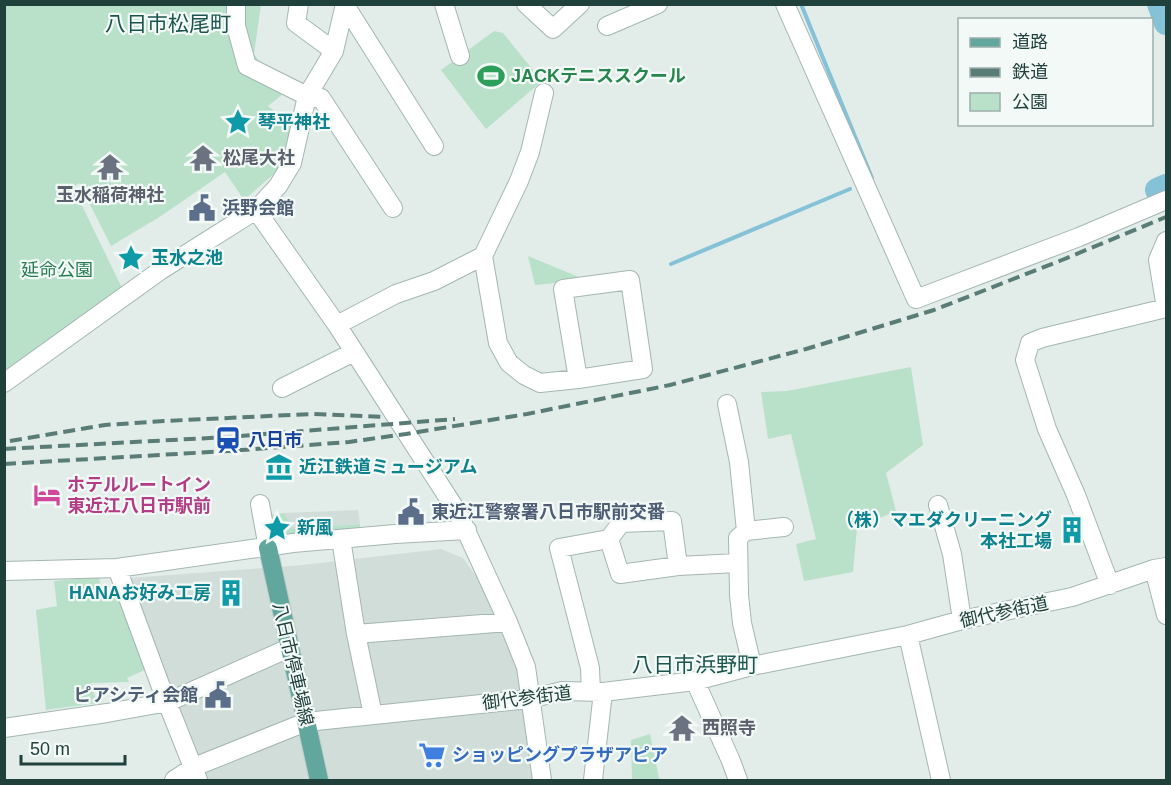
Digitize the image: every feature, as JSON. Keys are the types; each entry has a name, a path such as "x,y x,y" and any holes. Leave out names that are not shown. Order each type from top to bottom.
{"main road":[{"name":"八日市停車場線","path":"268,548 319,780"}],"street":[{"path":"236,4 236,26 247,66 307,96 321,98 393,208"},
{"path":"299,4 296,23 334,51"},
{"path":"444,4 460,56"},
{"path":"526,4 553,29 580,4"},
{"path":"607,26 658,4"},
{"path":"785,4 916,299 1079,237 1167,200"},
{"path":"4,383 161,270 256,210 278,186 292,163 307,96 334,51 345,5"},
{"path":"345,5 434,146"},
{"path":"544,93 530,152 519,181 483,256 498,343 509,363 524,375 540,383 578,379 643,369 630,280 563,289 578,379"},
{"path":"256,210 354,352 467,530 526,667 542,780"},
{"path":"1110,585 1076,495 1047,429 1026,360 1030,343 1042,338 1166,308 1158,260 1167,241"},
{"path":"336,325 396,294 435,281 483,256"},
{"path":"282,388 354,352"},
{"path":"727,404 739,462 746,531"},
{"path":"260,504 268,548"},
{"path":"938,505 952,554 962,620"},
{"path":"593,780 597,692 560,548 609,539 621,523 672,521 678,566"},
{"path":"752,666 742,623 739,596 738,538 746,531 784,528"},
{"path":"4,571 117,568 292,543 467,530"},
{"path":"341,539 356,634 373,715"},
{"path":"609,539 620,574 678,566 738,563"},
{"path":"117,568 160,687 196,774"},
{"path":"1160,568 1167,615"},
{"name":"御代参街道","path":"174,780 196,774 306,722 530,699 562,691 597,692 695,681 752,666 908,635 962,620 1072,597 1160,568"},
{"path":"356,634 508,622"},
{"path":"908,635 940,780"},
{"path":"4,728 168,702 289,648"},
{"path":"695,681 738,780"}],"shaded area":[{"path":"358,510 360,524 294,529 284,513"},
{"path":"441,549 463,558 508,622 542,780 198,780 168,702 131,578 303,565"}],"green space":[{"name":"延命公園","path":"5,5 261,5 254,54 283,94 268,106 292,125 278,170 244,200 225,172 161,216 111,246 79,183 73,187 122,288 5,370"},
{"name":"JACKテニススクール","path":"494,31 503,33 542,81 486,129 441,70"},
{"path":"528,256 586,280 535,285"},
{"path":"911,367 923,445 886,473 896,511 857,528 853,572 804,581 796,544 816,539 791,434 768,439 761,392 787,391"},
{"path":"284,513 294,529 360,524 360,529 278,538 272,534 269,515"},
{"path":"99,577 102,595 118,589 145,670 127,678 129,682 91,683 97,703 46,710 36,610 57,606 54,581"},
{"path":"650,734 659,778 664,780 632,780 631,740"}],"waterway":[{"path":"801,4 872,178"},
{"path":"1159,4 1166,23"},
{"path":"1157,190 1166,186"},
{"path":"671,264 850,189"}],"railway":[{"path":"4,464 349,442 527,414 670,385 806,349 934,310 1166,217"},
{"path":"10,441 105,425 164,421 312,414 384,417"},
{"path":"4,449 228,437 455,419"}],"place":[{"name":"JACKテニススクール","path":"491,76"},
{"name":"琴平神社","path":"238,122"},
{"name":"松尾大社","path":"203,158"},
{"name":"玉水稲荷神社","path":"110,167"},
{"name":"浜野会館","path":"202,208"},
{"name":"玉水之池","path":"131,258"},
{"name":"八日市","path":"228,440"},
{"name":"近江鉄道ミュージアム","path":"279,467"},
{"name":"ホテルルートイン 東近江八日市駅前","path":"47,495"},
{"name":"東近江警察署八日市駅前交番","path":"411,512"},
{"name":"新風","path":"277,528"},
{"name":"（株）マエダクリーニング 本社工場","path":"1072,530"},
{"name":"HANAお好み工房","path":"231,593"},
{"name":"ピアシティ会館","path":"218,695"},
{"name":"西照寺","path":"682,728"},
{"name":"ショッピングプラザアピア","path":"432,755"}],"district":[{"name":"八日市松尾町","path":"168,24"},
{"name":"八日市浜野町","path":"695,665"}]}
